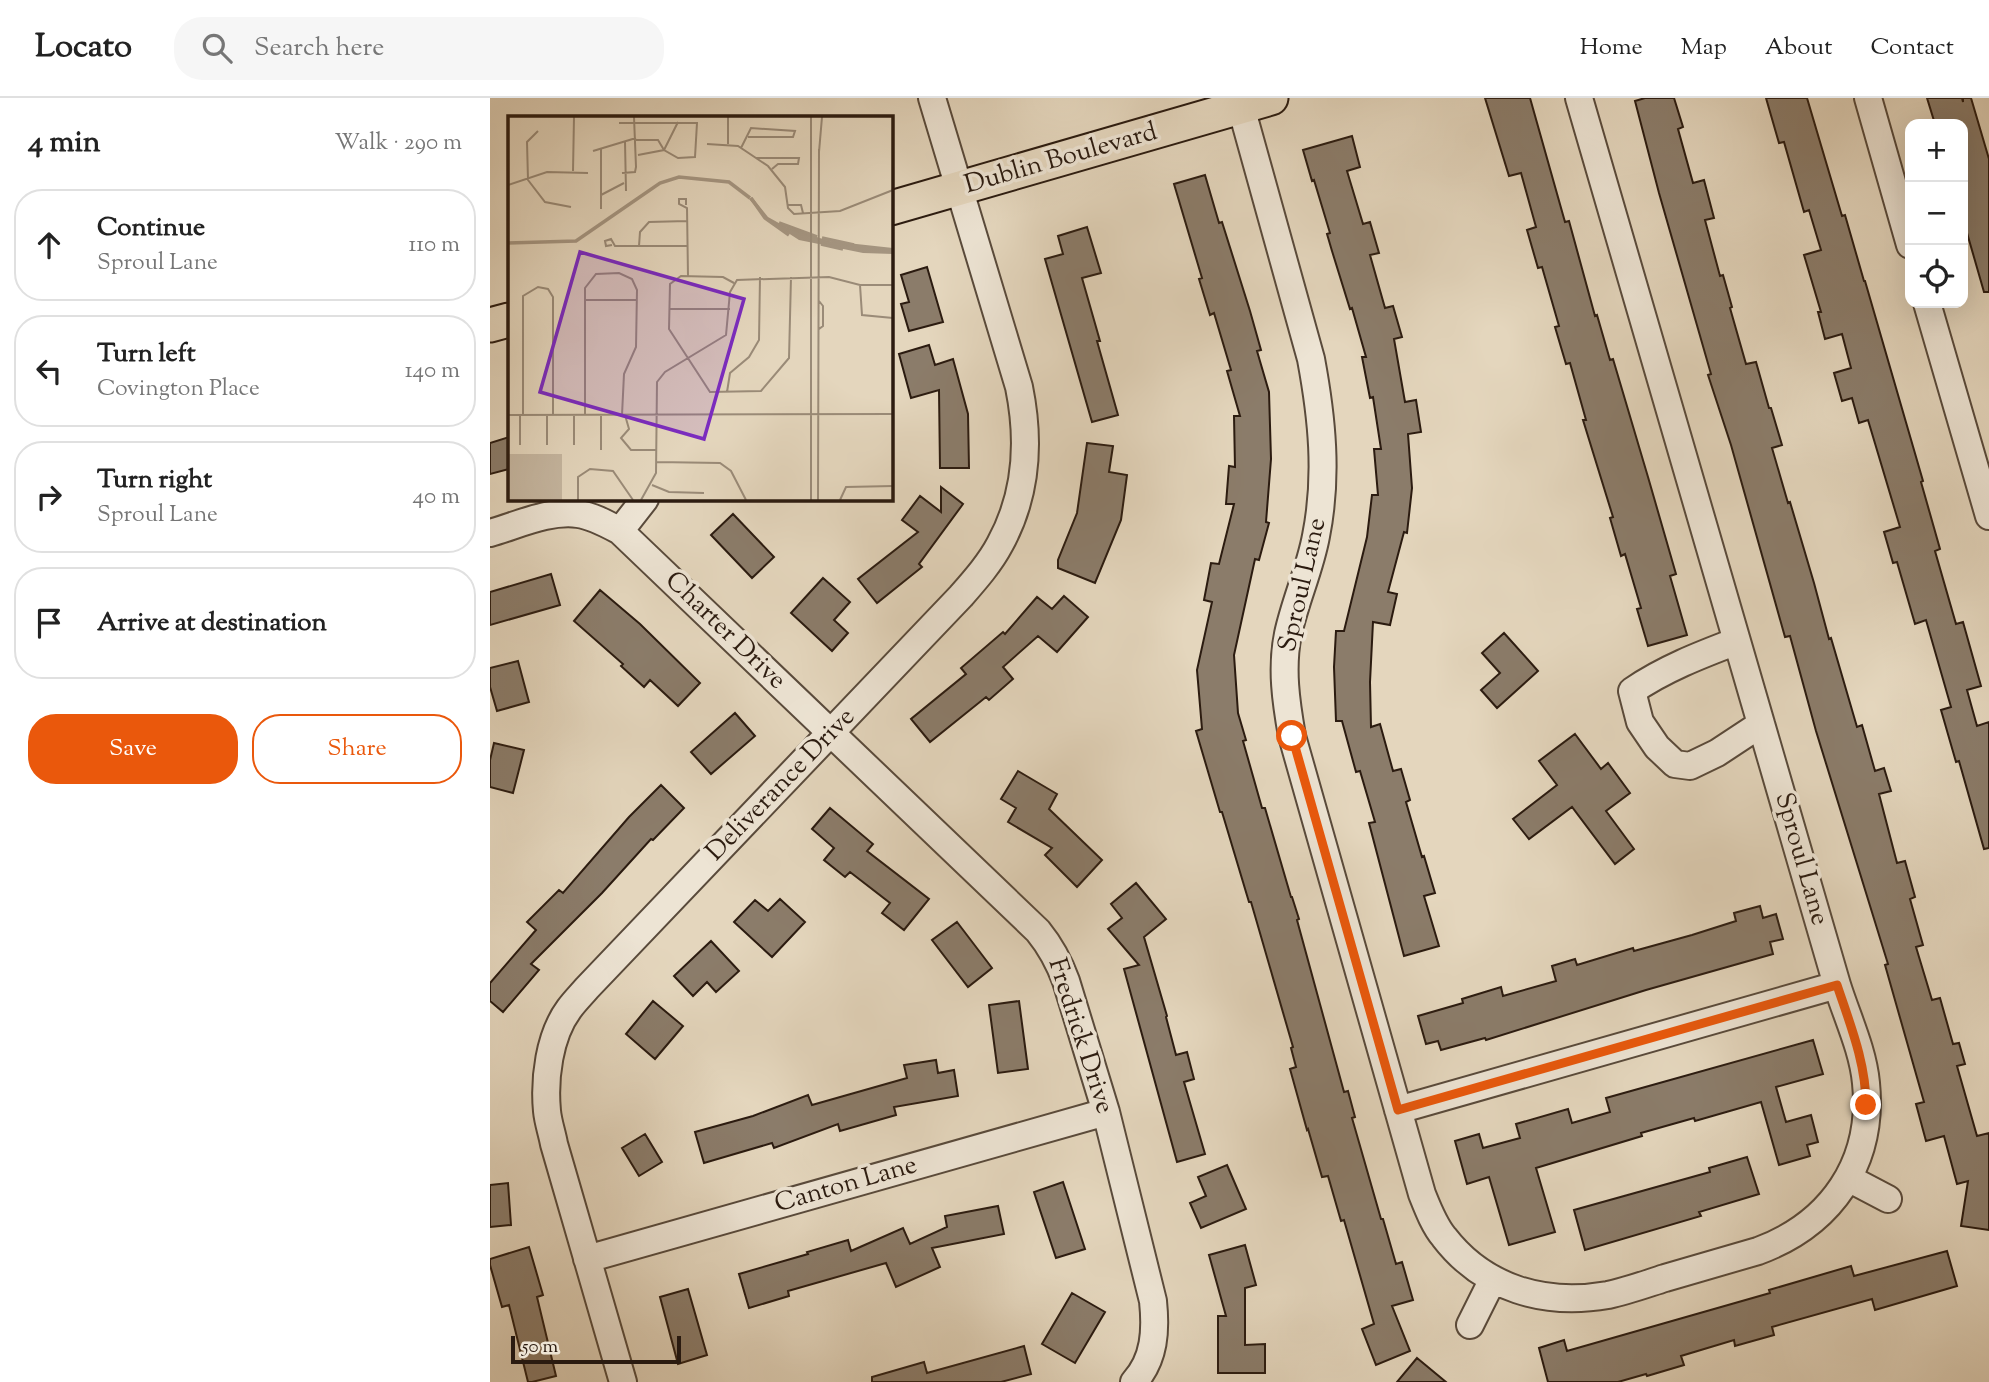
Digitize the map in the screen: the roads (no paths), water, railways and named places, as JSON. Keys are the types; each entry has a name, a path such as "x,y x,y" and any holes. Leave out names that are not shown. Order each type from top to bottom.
{"main road":[{"name":"Dublin Boulevard","path":"892,208 1234,104"},
{"path":"490,326 508,320"}],"street":[{"name":"Deliverance Drive","path":"623,1382 547,1114 546,1088 556,1035 567,1011 961,596 1000,545 1020,494 1025,470 1025,416 1019,387 932,98"},
{"name":"Sproul Lane","path":"1234,104 1311,359 1324,456 1316,537 1288,634 1285,686 1292,736 1422,1194 1433,1220 1443,1237 1477,1269 1513,1290 1558,1299 1584,1298 1622,1291 1758,1251 1780,1243 1802,1230 1820,1215 1848,1178 1864,1130 1866,1084 1862,1061 1837,985 1578,98"},
{"path":"1868,98 1905,228"},
{"path":"1928,308 1989,516"},
{"path":"620,531 644,500"},
{"name":"Charter Drive","path":"490,533 559,514 579,514 599,520 620,531 831,732"},
{"path":"1737,641 1655,676 1632,691 1635,706 1640,722 1657,747 1675,764 1690,766 1717,753 1761,723"},
{"name":"Fredrick Drive","path":"831,732 1038,931 1051,946 1060,963 1106,1112 1153,1301 1153,1344 1146,1364 1134,1382"},
{"path":"1398,1110 1837,985"},
{"name":"Canton Lane","path":"587,1259 1106,1112"},
{"path":"1848,1178 1888,1199"},
{"path":"1470,1325 1493,1279"}]}
